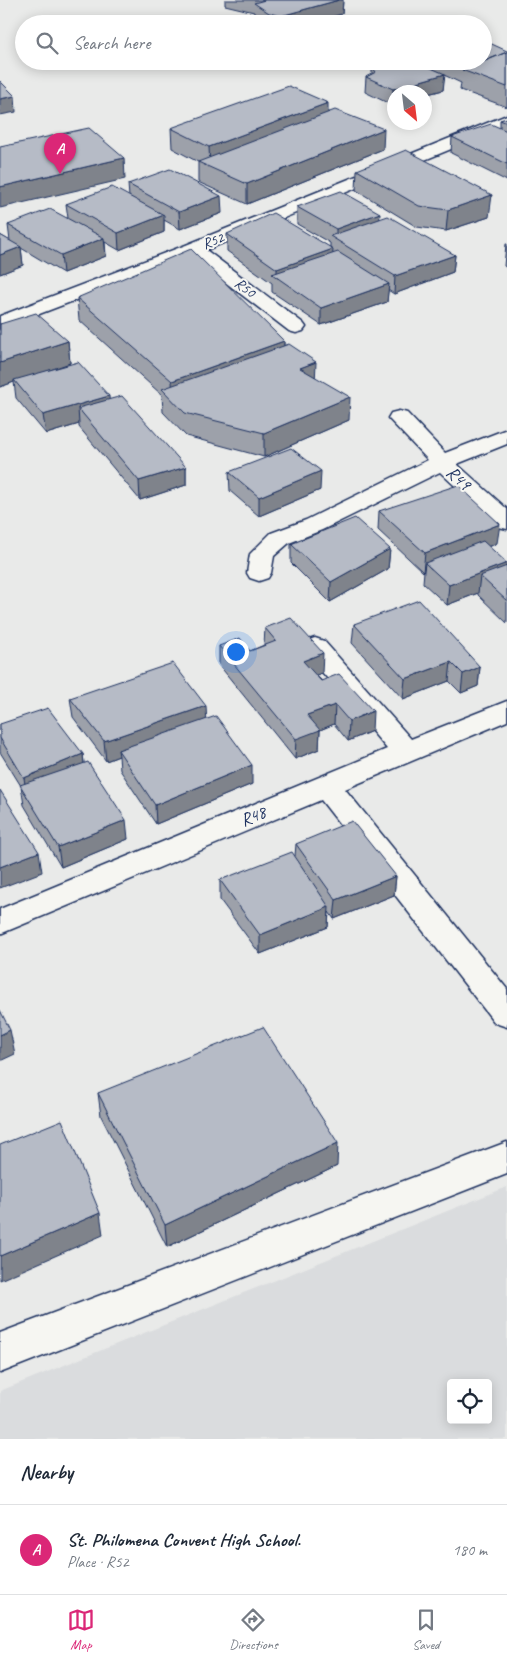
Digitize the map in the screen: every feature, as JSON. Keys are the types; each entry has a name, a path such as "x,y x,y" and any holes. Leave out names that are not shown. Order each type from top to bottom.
{"street":[{"name":"R52","path":"0,323 193,249 507,120"},
{"path":"327,194 344,203"},
{"name":"R50","path":"193,249 296,327"},
{"path":"258,573 262,554 280,538 314,525 442,462 399,418"},
{"name":"R49","path":"507,436 442,462 507,522"},
{"path":"315,647 406,752"},
{"name":"R48","path":"0,922 507,710"},
{"path":"326,786 507,1014"},
{"path":"0,1353 507,1158"}],"shaded area":[{"path":"507,1187 507,1439 0,1439 0,1391"}],"building":[{"path":"265,0 339,0 285,15 269,13 254,3"},
{"path":"492,44 507,51 492,58"},
{"path":"507,52 507,87 462,70 492,70 492,58"},
{"path":"374,70 436,70 445,74 407,85 387,86 366,77 376,72"},
{"path":"0,81 15,96 0,99"},
{"path":"289,86 328,103 209,147 171,128"},
{"path":"335,110 384,129 247,184 198,162"},
{"path":"507,118 507,123 500,120"},
{"path":"491,124 507,131 507,164 452,137"},
{"path":"89,128 124,158 0,187 0,147"},
{"path":"406,150 492,195 448,210 419,206 357,170"},
{"path":"170,169 221,196 179,212 128,184"},
{"path":"112,187 164,215 118,233 66,204"},
{"path":"341,191 380,213 336,229 297,207"},
{"path":"50,209 104,238 61,255 8,225"},
{"path":"273,213 333,249 277,269 227,234"},
{"path":"388,216 455,255 395,276 330,236"},
{"path":"0,235 21,247 0,255"},
{"path":"191,249 284,341 172,381 77,298"},
{"path":"338,252 389,284 321,308 272,274"},
{"path":"36,313 68,341 0,363 0,324"},
{"path":"289,344 316,362 300,368 350,397 264,433 185,413 162,389"},
{"path":"78,362 109,396 43,415 14,380"},
{"path":"122,396 186,467 139,481 78,408"},
{"path":"291,448 321,471 259,497 229,472"},
{"path":"458,485 500,524 425,553 379,511"},
{"path":"355,518 390,549 331,582 291,544"},
{"path":"483,541 507,563 449,585 425,563"},
{"path":"507,566 507,601 480,576"},
{"path":"419,600 480,667 463,674 451,662 405,679 354,624"},
{"path":"291,618 323,653 303,661 321,681 339,674 373,711 349,721 335,705 307,715 320,730 296,739 219,646 240,638 250,651 276,641 265,628"},
{"path":"173,663 206,706 104,741 70,698"},
{"path":"48,708 83,754 24,778 0,738 0,724"},
{"path":"216,716 252,765 155,805 118,750"},
{"path":"88,762 126,820 58,847 20,785"},
{"path":"0,790 39,852 0,867"},
{"path":"352,821 396,876 336,900 296,844"},
{"path":"292,852 329,907 260,935 220,880"},
{"path":"0,1010 10,1030 0,1035"},
{"path":"263,1027 338,1143 165,1225 98,1093"},
{"path":"62,1120 100,1213 0,1256 0,1145"}],"place":[{"name":"St. Philomena Convent High School.","path":"60,174"}]}
